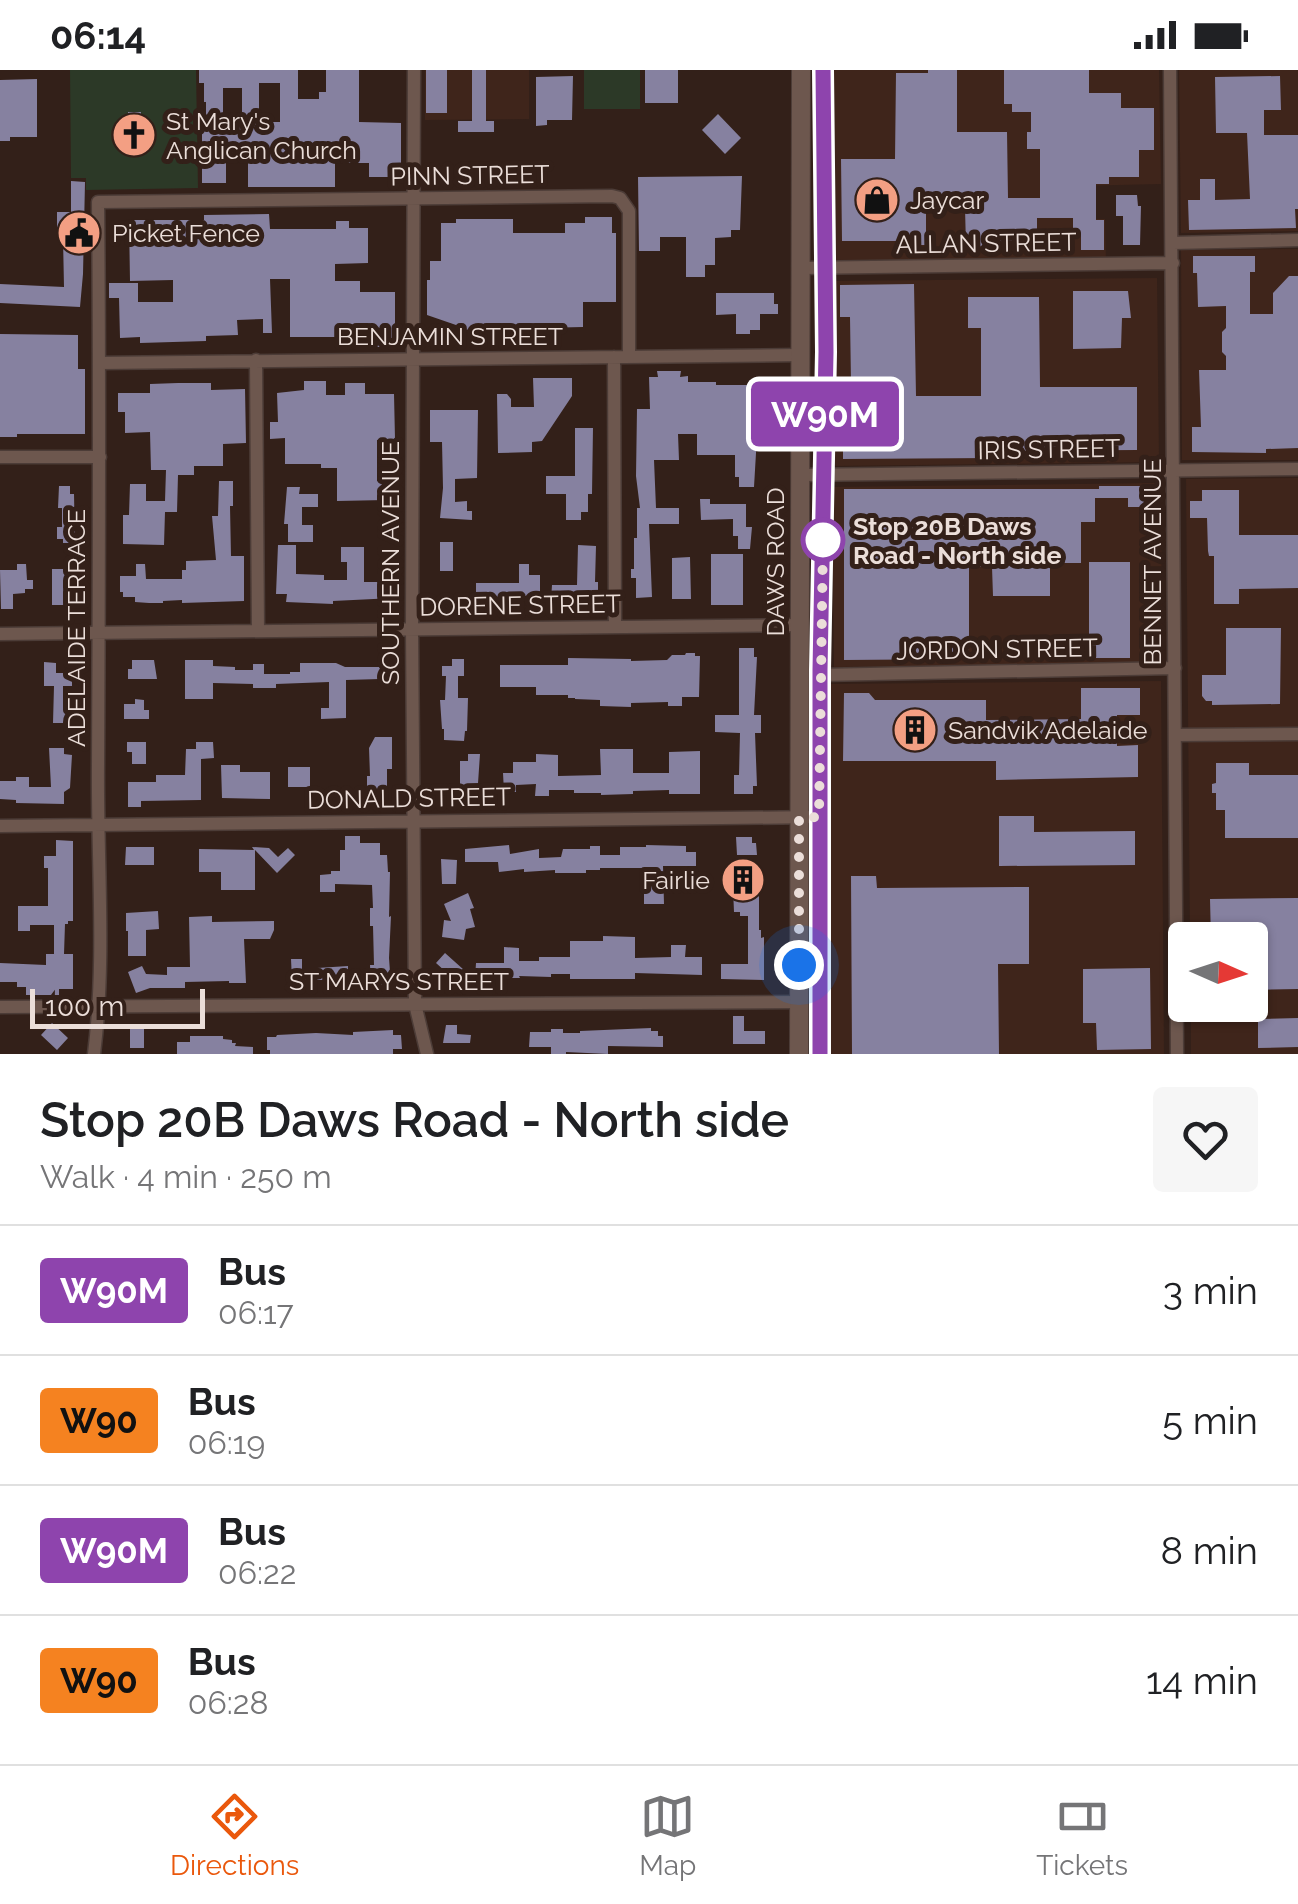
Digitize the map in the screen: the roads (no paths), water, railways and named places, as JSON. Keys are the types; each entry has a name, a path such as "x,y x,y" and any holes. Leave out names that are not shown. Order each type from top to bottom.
{"main road":[{"name":"DAWS ROAD","path":"820,1054 820,674 825,475 823,70"},
{"name":"DAWS ROAD","path":"799,1054 800,75"}],"street":[{"name":"SOUTHERN AVENUE","path":"414,70 415,1004 427,1054"},
{"name":"BENNET AVENUE","path":"1170,70 1177,1054"},
{"name":"PINN STREET","path":"98,202 620,198 628,211 629,357"},
{"name":"ADELAIDE TERRACE","path":"94,1054 100,1006 98,202"},
{"path":"1173,242 1298,240"},
{"name":"ALLAN STREET","path":"800,268 1173,263"},
{"name":"BENJAMIN STREET","path":"100,363 800,355"},
{"path":"614,358 615,627"},
{"path":"256,360 258,631"},
{"path":"0,457 100,456"},
{"name":"IRIS STREET","path":"800,475 1298,469"},
{"name":"DORENE STREET","path":"0,634 800,625"},
{"name":"JORDON STREET","path":"820,674 1174,668"},
{"path":"1175,735 1298,734"},
{"name":"DONALD STREET","path":"0,826 819,817"},
{"name":"ST MARYS STREET","path":"0,1007 799,1002"}],"place":[{"name":"St Mary's Anglican Church","path":"134,135"},
{"name":"Jaycar","path":"877,200"},
{"name":"Picket Fence","path":"79,233"},
{"name":"Stop 20B Daws Road - North side","path":"823,540"},
{"name":"Sandvik Adelaide","path":"915,730"},
{"name":"Fairlie","path":"743,880"}]}
